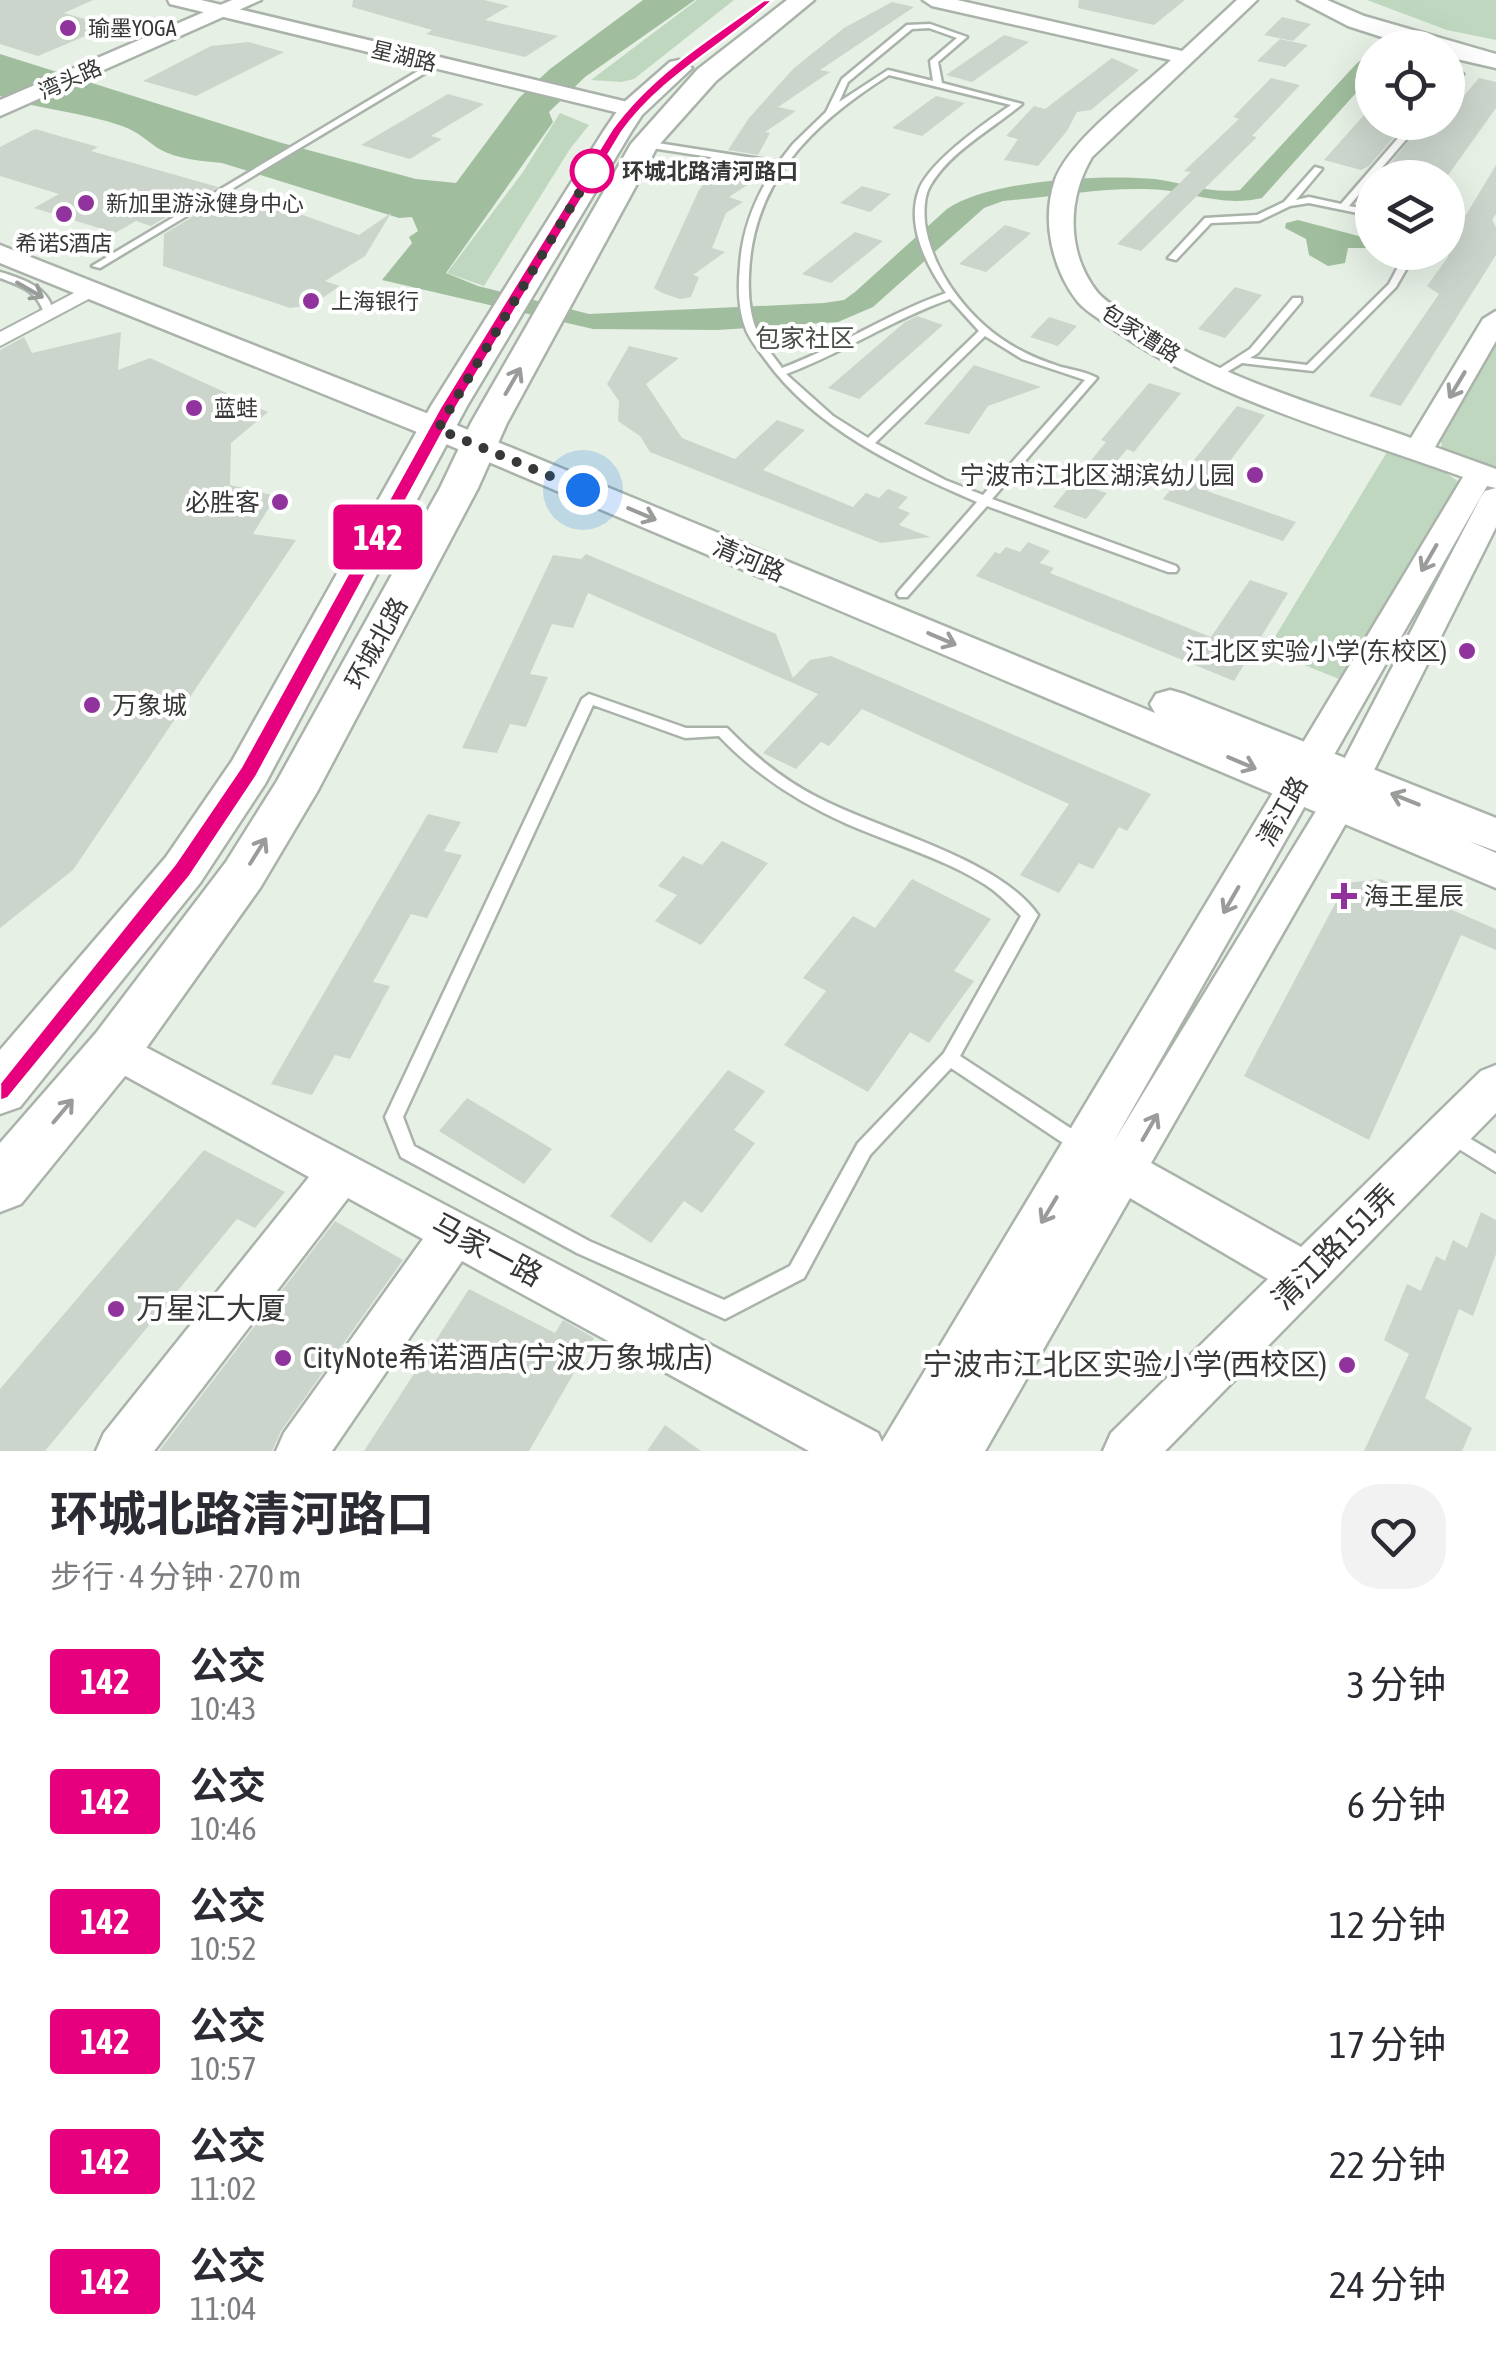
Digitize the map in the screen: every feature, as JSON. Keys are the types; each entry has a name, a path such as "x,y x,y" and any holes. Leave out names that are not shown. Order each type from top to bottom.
{"main road":[{"name":"环城北路","path":"0,1090 182,870 249,772 443,418 639,119 720,34 768,0"},
{"name":"环城北路","path":"0,1186 115,1048 243,875 294,792 459,488 639,119 706,75 802,0"},
{"path":"1316,2 1391,30"},
{"name":"湾头路","path":"4,103 226,4"},
{"path":"1465,54 1496,61"},
{"name":"清河路","path":"0,227 94,278 483,434 1345,791 1496,871"},
{"name":"清河路","path":"0,253 94,278"},
{"name":"清河路","path":"483,434 902,594 1304,774"},
{"name":"清河路","path":"1345,791 1496,835"}],"street":[{"name":"星湖路","path":"177,0 226,4 639,119"},
{"path":"932,0 1186,58"},
{"name":"包家漕路","path":"1248,0 1084,154 1066,179 1060,227 1073,270 1089,299 1136,333 1213,376 1418,452 1490,484"},
{"name":"星湖路","path":"226,4 639,119"},
{"path":"0,340 50,313 94,278"},
{"path":"1418,452 1496,319"},
{"name":"清江路","path":"904,1451 1304,774 1490,484"},
{"name":"清江路","path":"956,1451 1124,1172 1345,791 1490,484"},
{"name":"马家一路","path":"115,1048 860,1451"},
{"name":"清江路151弄","path":"1129,1451 1496,1084"},
{"path":"1086,1148 1308,1276"},
{"path":"122,1451 341,1171"},
{"path":"302,1451 455,1232"}],"lane":[{"path":"828,115 845,81 910,27 930,26 963,37 934,60 938,84"},
{"path":"94,278 249,175 436,64"},
{"path":"902,594 984,500 1092,378 1047,367 1007,348 970,319 928,260 922,191 934,173 1018,104 888,72 828,115 782,164 763,193 746,240 743,277 754,336 778,373 833,421 921,475 984,500 1172,569"},
{"path":"639,119 782,164"},
{"path":"1343,207 1401,140"},
{"path":"1287,204 1318,168"},
{"path":"1173,258 1208,220 1260,218 1287,204 1309,200 1355,210"},
{"path":"1242,360 1309,369 1393,285 1401,270"},
{"path":"0,275 36,290 48,301 50,313"},
{"path":"778,373 814,361 917,306 953,294"},
{"path":"1213,376 1242,360 1297,300"},
{"path":"869,443 985,331"},
{"path":"589,699 685,733 722,731 740,754 775,781 993,881 1030,914 950,1058 864,1149 797,1272 725,1310 582,1247 406,1151 394,1117 589,699"},
{"path":"950,1058 1086,1148"},
{"path":"1448,1133 1496,1164"}],"shaded area":[{"path":"643,0 695,0 585,77 549,112 553,122 446,273 478,286 589,314 844,300 947,209 966,199 1018,185 1106,178 1155,179 1208,189 1240,190 1355,65 1355,94 1262,198 1217,200 1160,190 1127,189 1003,201 984,208 873,307 838,322 717,330 593,329 382,280 412,243 409,237 418,231 412,217 399,218 222,163 175,156 122,126 0,96 0,54 282,143 416,179 456,183 519,98 550,69"},
{"path":"697,0 734,0 634,79 591,80"},
{"path":"1367,0 1496,0 1496,40 1465,34 1465,30 1447,30"},
{"path":"560,113 589,125 484,286 447,273 523,172"},
{"path":"1298,220 1355,235 1355,248 1348,248 1345,263 1328,266 1309,255 1306,239 1285,228 1286,223"},
{"path":"1496,341 1496,470 1442,451 1441,438"},
{"path":"1387,452 1437,467 1462,484 1349,683 1267,650"}],"building":[{"path":"0,0 93,0 64,13 109,26 38,56 0,44"},
{"path":"353,0 484,0 509,6 485,20 558,36 525,57 426,34 432,30 352,7"},
{"path":"1079,0 1185,0 1154,25 1078,8"},
{"path":"892,2 914,7 820,70 830,72 778,107 796,111 765,132 770,133 758,155 728,150 749,118 794,68 844,28"},
{"path":"1282,17 1311,24 1293,41 1264,35"},
{"path":"1004,35 1029,42 972,82 946,75"},
{"path":"1280,39 1308,45 1285,67 1257,61"},
{"path":"249,42 284,52 196,96 143,81 211,46"},
{"path":"1112,58 1139,70 1091,110 1077,112 1067,131 1038,166 1004,160 1018,139 1006,136 1034,106 1045,109"},
{"path":"1271,78 1300,85 1252,136 1257,137 1141,251 1117,244 1191,172 1184,171 1239,119 1233,117"},
{"path":"1479,78 1496,82 1496,108 1459,160 1393,160 1409,140 1465,140 1465,95"},
{"path":"448,94 484,104 431,136 442,139 410,159 361,145"},
{"path":"936,96 965,103 922,136 892,128"},
{"path":"1355,125 1355,140 1391,140 1374,160 1355,160 1355,168 1324,160"},
{"path":"35,129 98,147 91,151 218,187 151,226 136,221 115,233 34,208 59,194 0,176 0,147"},
{"path":"719,162 751,167 745,177 755,180 729,197 743,202 726,213 712,248 725,252 693,275 699,277 691,297 680,299 662,293 654,288 699,190"},
{"path":"1496,165 1496,214 1492,220 1496,227 1496,255 1401,406 1369,396 1439,294 1427,286 1439,270 1465,270 1466,215"},
{"path":"862,186 891,194 870,212 840,203"},
{"path":"235,191 359,235 391,213 365,256 325,281 340,286 312,305 290,308 163,266 164,234"},
{"path":"1005,225 1031,233 986,272 959,264"},
{"path":"855,232 883,241 831,283 802,274"},
{"path":"1235,287 1262,295 1225,338 1198,329"},
{"path":"917,316 943,325 859,399 828,388 905,322"},
{"path":"1049,317 1077,326 1058,346 1030,337"},
{"name":"万象城","path":"121,332 118,370 150,358 268,412 231,443 230,485 276,496 253,534 296,540 73,870 0,928 0,350 24,337 32,353"},
{"path":"629,346 679,358 646,384 682,438 735,459 777,420 805,430 763,470 853,507 866,493 879,498 888,489 908,497 898,508 910,513 899,525 930,537 881,543 650,452 640,436 618,421 619,401 607,384"},
{"path":"974,365 1041,387 988,406 969,434 924,424"},
{"path":"1149,383 1181,393 1134,452 1127,449 1094,489 1107,493 1086,519 1053,507 1106,442 1101,440"},
{"path":"1237,406 1265,415 1207,491 1296,522 1283,541 1163,499"},
{"path":"1028,542 1050,551 1040,563 1054,568 1050,573 1211,637 1250,580 1288,593 1234,681 976,576 995,552 1000,554 1006,547 1020,552"},
{"path":"586,554 776,634 793,678 810,660 831,656 1151,794 1127,831 1119,827 1093,869 1079,863 1059,893 1020,875 1069,804 862,709 829,746 821,742 796,769 763,753 818,694 588,593 573,628 552,624 530,674 548,677 526,727 510,724 497,753 462,748 553,555 581,559"},
{"path":"428,814 461,822 444,851 462,855 427,918 411,914 373,982 390,986 350,1059 335,1055 312,1095 271,1084"},
{"path":"722,841 768,863 701,945 655,921 677,895 658,886 683,856 702,865"},
{"path":"912,879 991,919 954,971 974,981 929,1043 910,1032 868,1092 784,1045 826,991 803,978 853,916 875,928"},
{"path":"1381,879 1496,929 1496,950 1461,935 1369,1140 1244,1076 1346,883"},
{"path":"728,1070 765,1091 734,1130 755,1143 702,1213 684,1201 651,1243 610,1216"},
{"path":"467,1098 552,1149 524,1184 439,1131"},
{"name":"万星汇大厦","path":"204,1150 285,1192 255,1228 237,1219 45,1451 0,1451 0,1389"},
{"path":"1481,1212 1496,1220 1496,1254 1473,1316 1459,1309 1425,1398 1472,1428 1462,1451 1364,1451 1409,1354 1384,1340 1407,1284 1421,1291 1436,1256 1445,1261 1453,1240 1467,1248"},
{"name":"CityNote希诺酒店(宁波万象城店)","path":"335,1221 403,1260 281,1431 272,1451 159,1451"},
{"path":"469,1289 555,1333 563,1320 594,1338 529,1451 364,1451"},
{"path":"665,1425 701,1451 647,1451"}],"bus line":[{"name":"142","path":"0,1090 182,870 249,772 449,406 616,132 632,110 684,63 768,0"}],"place":[{"name":"瑜墨YOGA","path":"68,28"},
{"name":"环城北路清河路口","path":"592,171"},
{"name":"新加里游泳健身中心","path":"86,203"},
{"name":"希诺S酒店","path":"64,214"},
{"name":"上海银行","path":"311,301"},
{"name":"蓝蛙","path":"194,408"},
{"name":"宁波市江北区湖滨幼儿园","path":"1255,475"},
{"name":"必胜客","path":"280,502"},
{"name":"江北区实验小学(东校区)","path":"1467,651"},
{"name":"万象城","path":"92,705"},
{"name":"海王星辰","path":"1344,896"},
{"name":"万星汇大厦","path":"116,1309"},
{"name":"CityNote希诺酒店(宁波万象城店)","path":"283,1358"},
{"name":"宁波市江北区实验小学(西校区)","path":"1347,1365"}],"district":[{"name":"包家社区","path":"805,338"}],"route":[{"path":"583,490 438,429 597,163 592,171"}]}
